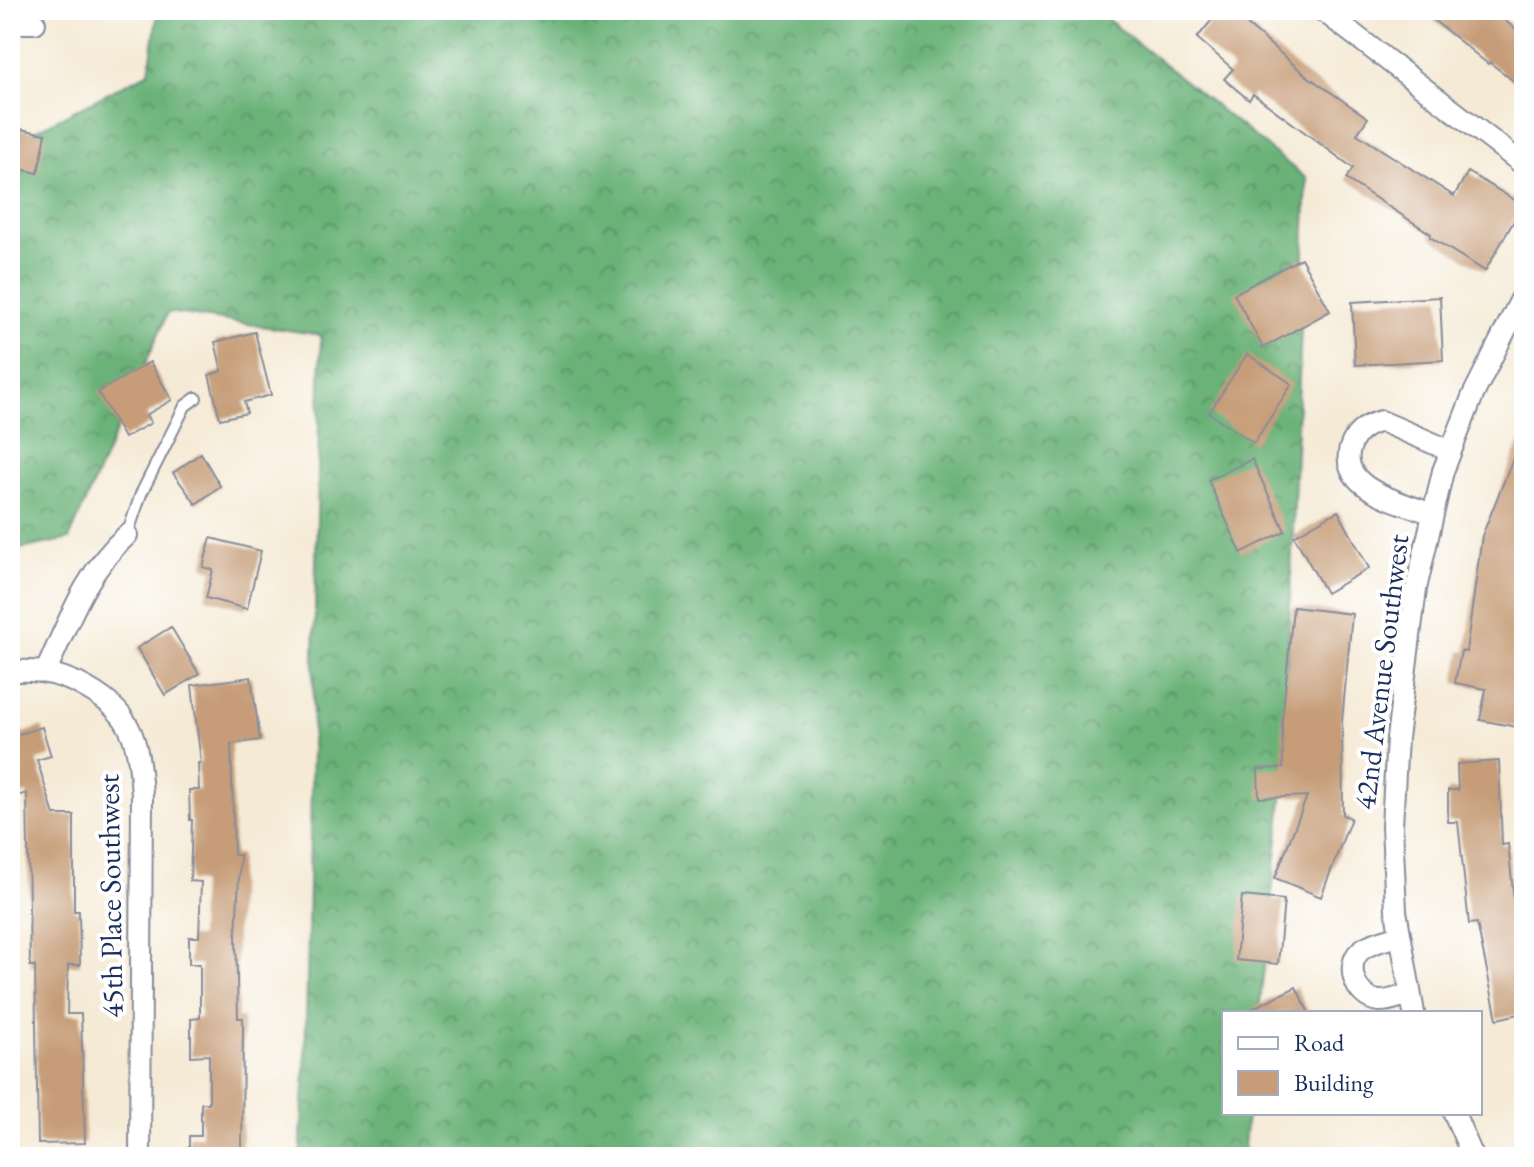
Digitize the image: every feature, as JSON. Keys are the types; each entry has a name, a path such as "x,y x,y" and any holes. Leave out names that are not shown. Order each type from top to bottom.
{"street":[{"path":"1322,10 1524,165"},
{"path":"10,23 35,23"},
{"name":"42nd Avenue Southwest","path":"1400,935 1362,949 1353,963 1353,974 1365,996 1380,1001 1412,1003 1396,911 1392,826 1397,738 1416,589 1443,471 1473,395 1524,293"},
{"name":"42nd Avenue Southwest","path":"1433,514 1367,488 1352,471 1349,449 1361,430 1381,421 1451,451"},
{"path":"46,671 97,566 127,535"},
{"name":"45th Place Southwest","path":"10,672 46,671 64,677 111,703 131,731 137,750 142,794 140,1157"},
{"path":"1455,1115 1473,1157"}],"lane":[{"path":"127,535 141,494 172,431 185,406 196,398"}],"green space":[{"path":"158,10 1096,10 1307,179 1282,801 1259,1011 1222,1011 1222,1115 1247,1115 1243,1157 300,1157 305,1069 321,335 168,312 69,539 10,551 10,144 149,72"}],"building":[{"path":"1220,10 1230,10 1307,76 1368,118 1357,134 1454,196 1468,172 1523,205 1485,271 1346,179 1353,168 1253,94 1249,100 1224,79 1233,69 1197,38"},
{"path":"1421,10 1492,10 1524,36 1524,89 1488,64"},
{"path":"10,127 46,134 38,173 10,167"},
{"path":"1301,258 1330,311 1263,348 1234,294"},
{"path":"1440,297 1443,360 1355,365 1352,302"},
{"path":"255,332 271,395 244,402 247,413 220,419 209,375 222,371 215,342"},
{"path":"1247,354 1292,384 1254,443 1209,413"},
{"path":"150,362 172,400 146,415 151,423 124,438 98,392"},
{"path":"1523,434 1524,686 1517,727 1480,720 1486,689 1455,683 1461,651 1466,652 1482,536"},
{"path":"201,453 220,486 196,504 173,473"},
{"path":"1252,459 1285,531 1241,553 1208,480"},
{"path":"1338,511 1369,568 1326,593 1294,536"},
{"path":"211,538 261,551 247,609 206,598 213,570 203,567"},
{"path":"1293,607 1352,614 1342,721 1343,815 1351,818 1321,897 1275,878 1307,796 1259,798 1258,769 1283,768 1282,721"},
{"path":"171,627 199,674 165,695 137,648"},
{"path":"251,677 260,740 231,744 234,855 240,855 236,936 238,1018 243,1018 242,1157 189,1157 189,1136 201,1136 201,1103 209,1103 209,1055 191,1056 191,1019 200,1018 200,964 189,964 189,937 199,937 201,882 190,881 192,820 189,790 199,790 198,763 201,763 192,685"},
{"path":"42,727 51,756 37,760 54,815 74,815 74,911 79,911 80,965 68,965 67,1014 81,1014 85,1143 38,1144 35,966 30,966 27,793 10,798 10,737"},
{"path":"1499,761 1502,845 1508,844 1519,948 1524,947 1524,1013 1497,1019 1477,923 1469,924 1458,822 1448,822 1448,790 1458,790 1457,764"},
{"path":"1242,896 1284,900 1278,964 1236,960"},
{"path":"1296,987 1308,1011 1247,1011"}]}
